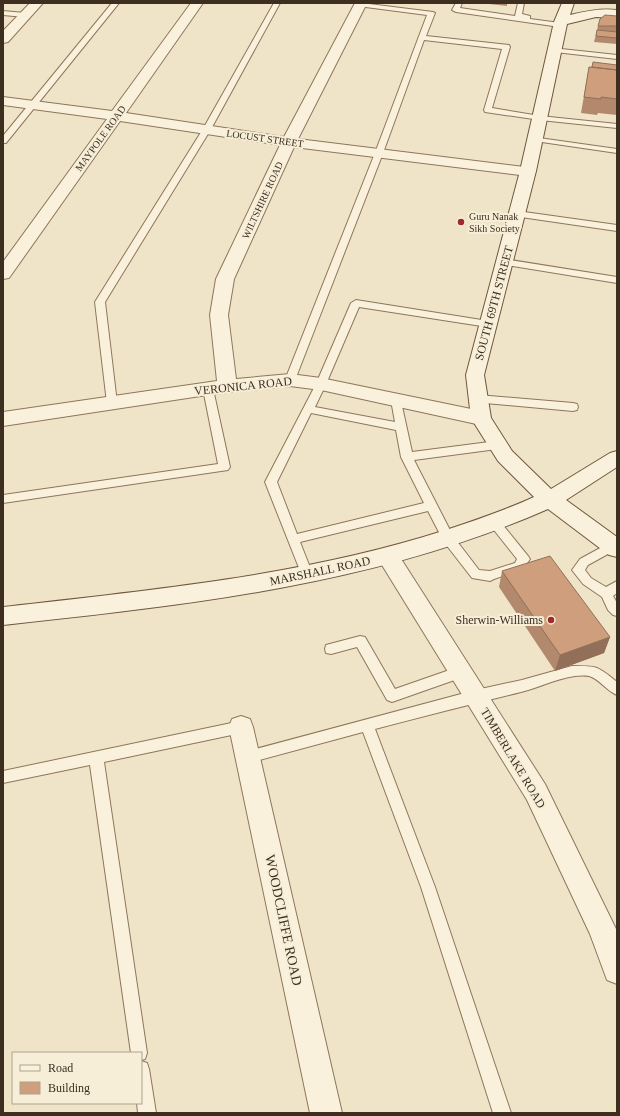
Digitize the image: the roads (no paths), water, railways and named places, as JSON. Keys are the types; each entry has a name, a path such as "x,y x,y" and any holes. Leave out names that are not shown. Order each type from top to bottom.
{"street":[{"path":"3,39 37,3"},
{"name":"MAYPOLE ROAD","path":"3,274 197,3"},
{"name":"SOUTH 69TH STREET","path":"568,3 560,24 528,171 475,375 481,418 505,456 549,499 615,547"},
{"name":"WILTSHIRE ROAD","path":"227,386 219,315 225,279 289,142 360,4"},
{"path":"560,24 589,14 617,14"},
{"name":"LOCUST STREET","path":"3,101 117,116 289,142 528,171"},
{"name":"VERONICA ROAD","path":"3,419 227,386 290,380 321,384 481,418"},
{"name":"MARSHALL ROAD","path":"3,616 211,592 388,557 448,539 549,499 617,458"},
{"name":"TIMBERLAKE ROAD","path":"388,557 536,792 602,929 617,970"},
{"name":"WOODCLIFFE ROAD","path":"241,727 326,1113"}],"lane":[{"path":"3,141 116,3"},
{"path":"112,403 100,302 207,129 277,3"},
{"path":"459,3 456,10 560,24"},
{"path":"521,3 518,16 560,24"},
{"path":"290,380 379,153 431,13 360,4"},
{"path":"3,13 25,15"},
{"path":"422,38 506,47 488,110 540,118 617,126"},
{"path":"555,50 617,57"},
{"path":"535,139 617,151"},
{"path":"517,214 617,228"},
{"path":"504,262 617,280"},
{"path":"307,574 271,482 321,384 356,303 488,324"},
{"path":"3,499 224,467 208,389"},
{"path":"478,398 573,407"},
{"path":"396,400 407,457 448,539 476,574 490,576 519,566 524,559 494,522"},
{"path":"308,409 401,427"},
{"path":"407,457 497,445"},
{"path":"293,539 431,506"},
{"path":"615,547 584,562 578,570 587,581 606,594 612,606 617,611"},
{"path":"606,594 617,586"},
{"path":"331,649 360,640 392,696 461,672"},
{"path":"248,757 572,672 593,671 617,689"},
{"path":"367,725 428,887 502,1113"},
{"path":"3,777 241,727"},
{"path":"96,757 139,1052"},
{"path":"142,1076 147,1113"}],"place":[{"name":"Guru Nanak Sikh Society","path":"461,222"},
{"name":"Sherwin-Williams","path":"551,620"}]}
